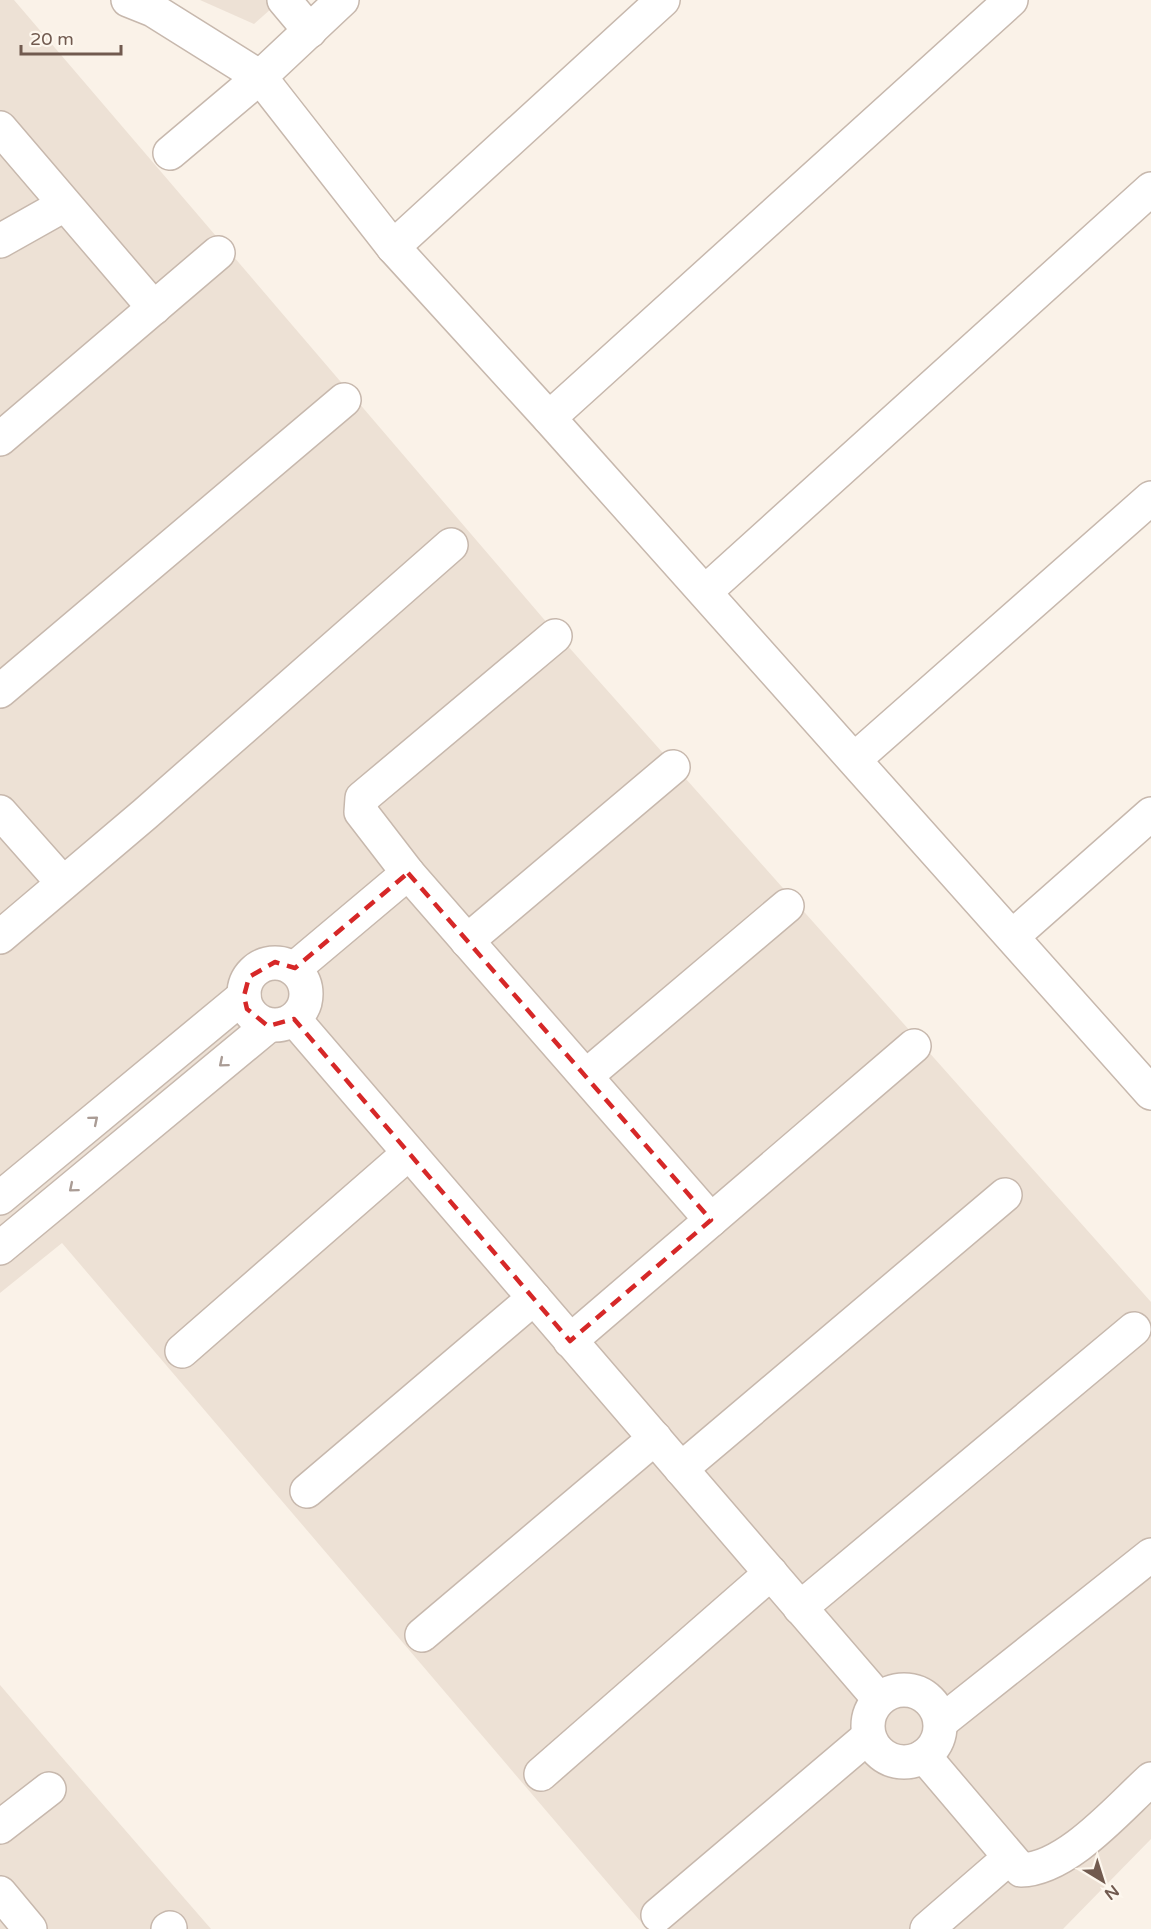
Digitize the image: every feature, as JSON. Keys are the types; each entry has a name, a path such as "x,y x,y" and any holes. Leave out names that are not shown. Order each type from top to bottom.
{"street":[{"path":"128,0 153,10 260,77 393,247 855,759 1151,1093"},
{"path":"284,0 310,31"},
{"path":"170,153 260,77 342,0"},
{"path":"393,247 663,0"},
{"path":"549,418 1011,0"},
{"path":"0,128 64,206 154,308"},
{"path":"705,592 1151,189"},
{"path":"0,241 64,206"},
{"path":"0,440 218,253"},
{"path":"0,691 344,400"},
{"path":"855,759 1151,498"},
{"path":"0,937 451,545"},
{"path":"555,636 363,798 361,812 408,873 711,1220"},
{"path":"467,941 673,767"},
{"path":"0,812 63,883"},
{"path":"1013,936 1151,814"},
{"path":"295,968 408,873"},
{"path":"586,1076 787,906"},
{"path":"0,1248 281,1022 305,1004 306,984 295,968 275,962 265,964 249,976 244,996 247,1009 256,1018 281,1022 409,1153 879,1699"},
{"path":"0,1198 244,996"},
{"path":"570,1341 914,1046"},
{"path":"182,1352 409,1153"},
{"path":"681,1469 1005,1195"},
{"path":"307,1491 534,1298"},
{"path":"800,1608 1134,1329"},
{"path":"422,1635 655,1438"},
{"path":"941,1722 1151,1555"},
{"path":"541,1774 771,1573"},
{"path":"917,1691 929,1698 937,1709 941,1722 937,1741 924,1756 912,1761 898,1762 885,1757 876,1748 869,1736 868,1723 871,1710 879,1699 891,1692 917,1691"},
{"path":"658,1915 869,1736"},
{"path":"924,1756 1008,1858 1021,1870 1035,1869 1052,1862 1079,1844 1151,1779"},
{"path":"0,1827 49,1789"},
{"path":"927,1929 1008,1858"},
{"path":"0,1893 30,1929"}],"highlighted area":[{"path":"408,873 711,1220 570,1341 294,1019 268,1026 247,1009 244,996 249,977 275,962 295,968"}],"shaded area":[{"path":"0,0 14,0 542,617 1151,1302 1151,1839 1063,1929 647,1929 62,1243 0,1293"},
{"path":"200,0 281,0 254,24"},
{"path":"0,1685 59,1754 211,1929 0,1929"}]}
